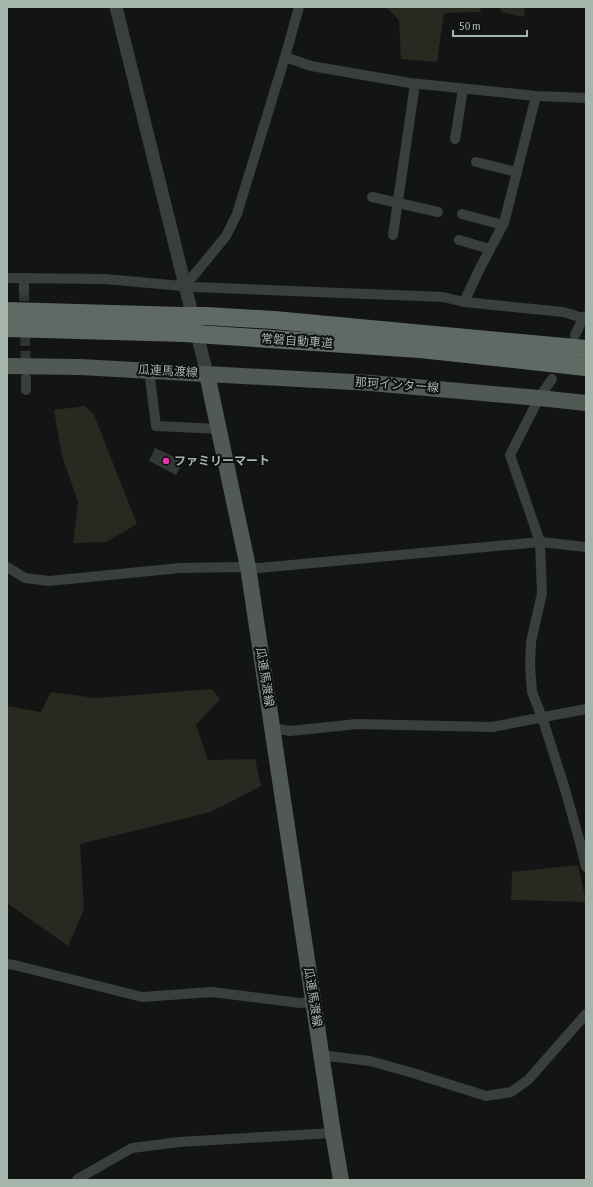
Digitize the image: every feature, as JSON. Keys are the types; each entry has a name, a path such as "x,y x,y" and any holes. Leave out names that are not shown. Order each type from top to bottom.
{"highway":[{"name":"常磐自動車道","path":"7,311 184,325 211,335 420,349 586,367"},
{"name":"常磐自動車道","path":"7,328 184,325 206,316 290,321 586,349"}],"main road":[{"name":"瓜連馬渡線","path":"7,366 80,367 207,374 220,429 248,567 341,1180"},
{"name":"那珂インター線","path":"207,374 370,382 586,403"}],"street":[{"path":"116,7 207,374"},
{"path":"185,286 226,236 238,214 299,7"},
{"path":"285,57 311,66 415,84 536,96 586,98"},
{"path":"393,235 415,84"},
{"path":"456,140 464,89"},
{"path":"464,302 503,225 536,96"},
{"path":"476,162 517,172"},
{"path":"372,197 438,212"},
{"path":"462,214 503,225"},
{"path":"459,240 490,249"},
{"path":"7,278 105,279 185,286 443,297 464,302 563,312 585,317 575,335"},
{"path":"24,278 24,291"},
{"path":"149,370 156,426 220,429"},
{"path":"26,378 26,390"},
{"path":"552,379 538,398 510,455 540,542 542,593 531,642 530,665 532,692 542,717 577,832 586,867"},
{"path":"7,568 25,578 49,581 180,568 274,566 540,542 586,547"},
{"path":"272,728 290,731 357,724 492,726 586,709"},
{"path":"7,964 142,997 212,992 300,1003 313,1002"},
{"path":"321,1053 328,1056 370,1061 486,1096 511,1092 528,1080 586,1014"},
{"path":"77,1180 132,1148 179,1142 333,1133"}],"shaded area":[{"path":"386,7 480,7 481,12 444,13 437,62 401,59 399,20"},
{"path":"500,7 525,7 524,17 501,12"},
{"path":"85,406 94,415 137,524 106,542 73,543 78,502 62,456 54,410"},
{"path":"212,689 220,699 196,725 208,760 255,759 261,786 211,812 80,844 84,910 68,946 7,903 7,706 41,712 51,692 96,698"},
{"path":"578,865 586,902 511,900 512,872"}],"building":[{"name":"ファミリーマート","path":"155,448 183,461 176,475 149,461"}],"tunnel":[{"path":"24,291 26,372"}],"place":[{"name":"ファミリーマート","path":"166,461"}]}
